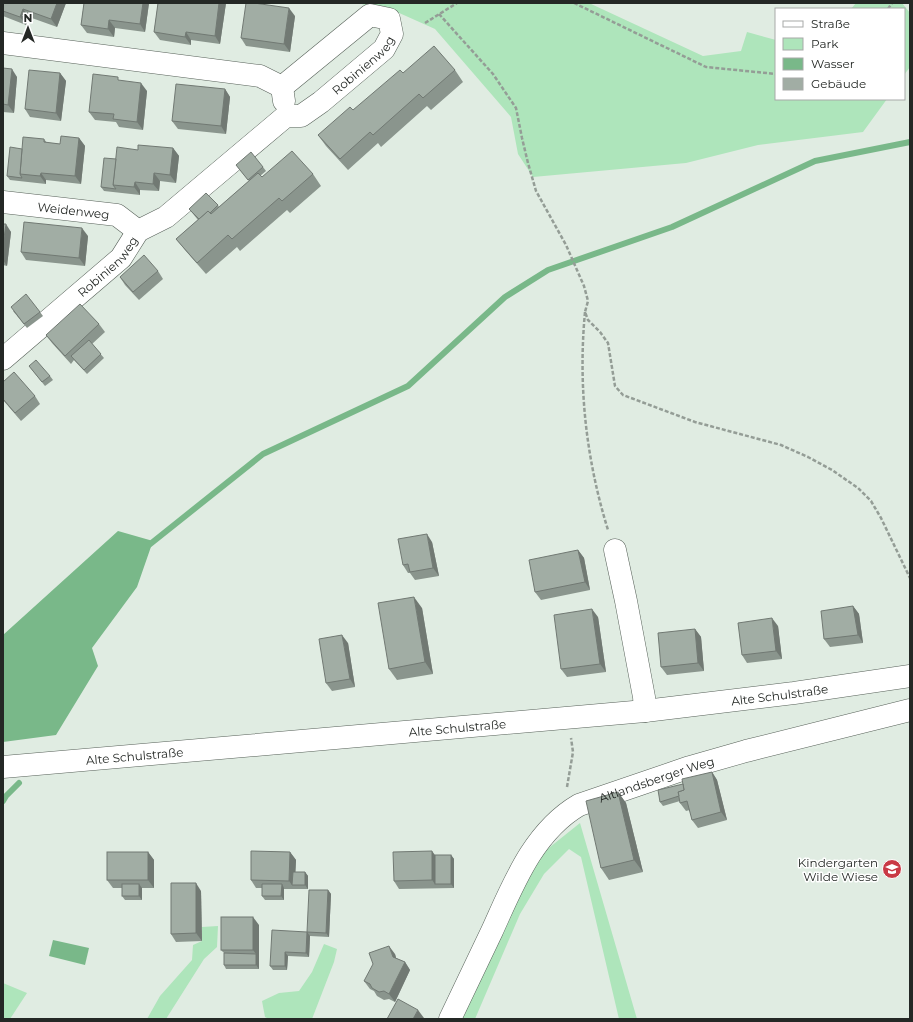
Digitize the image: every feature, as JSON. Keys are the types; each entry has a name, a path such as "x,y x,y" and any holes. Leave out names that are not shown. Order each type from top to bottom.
{"street":[{"name":"Robinienweg","path":"3,359 121,258 138,231 166,217 286,116 302,116 384,50 392,34 389,19 370,15 282,87"},
{"path":"3,44 260,76 282,87 286,116"},
{"name":"Weidenweg","path":"3,202 117,215 138,231"},
{"path":"615,550 644,696 645,711"},
{"name":"Alte Schulstraße","path":"3,767 645,711 794,693 910,676"},
{"name":"Altlandsberger Weg","path":"450,1019 514,882 537,843 560,818 578,805 690,767 910,710"}],"path":[{"path":"425,22 457,3"},
{"path":"574,3 706,67 775,74"},
{"path":"439,14 493,74 516,108 526,157 536,191 566,245 584,286 588,301 585,312 582,340 583,398 588,443 603,514 615,550"},
{"path":"585,312 588,320 608,343 615,386 623,396 695,422 781,445 832,470 858,488 871,501 881,518 910,578"},
{"path":"568,718 572,752 567,789 571,810"}],"green space":[{"path":"357,3 589,3 703,56 741,51 747,32 775,40 775,100 886,100 863,132 758,145 686,163 533,177 518,154 511,117 435,29 397,12"},
{"path":"856,3 902,3 910,13 910,67 905,74 905,8 852,8"},
{"path":"580,823 637,1019 619,1019 581,857 569,849 544,874 520,914 475,1019 462,1019 535,859"},
{"path":"218,926 217,947 204,959 166,1019 147,1019 160,996 192,960 193,945 202,941 202,927"},
{"path":"324,944 337,949 334,962 312,1019 269,1019 265,1017 262,1001 279,993 299,991 312,972"},
{"path":"3,983 27,993 10,1019 3,1019"}],"water":[{"path":"118,531 153,541 137,587 92,648 98,666 56,735 3,742 3,635"},
{"path":"53,940 89,948 85,965 49,956"}],"building":[{"path":"3,3 57,3 51,19 23,9 20,17 3,11"},
{"path":"84,3 143,3 140,24 109,20 108,29 81,25"},
{"path":"158,3 219,3 215,36 186,32 185,37 154,32"},
{"path":"246,3 289,8 284,44 241,38"},
{"path":"434,46 455,70 423,98 419,94 373,135 370,132 340,159 318,135 350,107 353,110 400,70 403,73"},
{"path":"3,68 12,69 8,105 3,104"},
{"path":"29,70 60,73 56,113 25,109"},
{"path":"93,74 118,77 118,80 141,83 137,122 113,119 114,114 89,112"},
{"path":"176,84 225,89 221,126 172,121"},
{"path":"61,136 79,138 75,176 41,173 40,176 20,174 23,137 44,139 44,142 60,144"},
{"path":"138,145 173,148 170,175 154,173 153,184 135,182 134,187 113,185 117,147 138,150"},
{"path":"10,147 22,149 20,174 22,178 7,176"},
{"path":"292,151 313,174 282,201 279,198 232,239 228,235 197,263 176,239 208,211 211,214 258,173 262,177"},
{"path":"251,152 263,167 248,180 236,165"},
{"path":"104,158 116,159 113,185 116,189 101,187"},
{"path":"206,193 218,205 210,213 208,211 199,219 189,209"},
{"path":"24,222 82,228 79,258 21,252"},
{"path":"3,224 6,224 3,245"},
{"path":"144,255 158,271 133,292 120,277"},
{"path":"26,294 40,312 24,324 11,307"},
{"path":"80,304 99,324 65,356 46,335"},
{"path":"89,340 101,354 84,370 71,356"},
{"path":"36,360 50,376 42,382 29,366"},
{"path":"14,372 35,396 15,413 3,399 3,382"},
{"path":"427,534 433,568 410,572 408,564 403,565 398,539"},
{"path":"578,550 585,582 535,592 529,560"},
{"path":"414,597 425,662 389,669 378,603"},
{"path":"853,606 858,635 824,639 821,611"},
{"path":"592,609 600,664 561,669 554,615"},
{"path":"772,618 776,651 742,655 738,623"},
{"path":"695,629 698,663 661,667 658,633"},
{"path":"342,635 350,679 326,683 319,639"},
{"path":"712,772 721,812 692,820 687,801 680,803 678,792 684,790 682,779"},
{"path":"683,784 684,790 678,792 679,796 660,802 658,790"},
{"path":"618,792 634,860 601,868 586,801"},
{"path":"251,851 290,852 289,881 251,880"},
{"path":"432,851 432,880 394,881 393,852"},
{"path":"107,852 148,852 148,880 107,880"},
{"path":"435,855 451,855 451,884 435,884"},
{"path":"293,872 305,872 305,885 292,885"},
{"path":"171,883 196,883 196,933 171,934"},
{"path":"122,884 139,884 139,896 122,896"},
{"path":"262,884 282,884 281,896 262,896"},
{"path":"309,890 328,890 326,933 307,932"},
{"path":"221,917 253,917 253,950 221,950"},
{"path":"272,930 307,932 306,953 285,952 285,966 270,966"},
{"path":"389,946 393,957 405,962 389,994 384,991 379,992 364,981 373,964 369,953"},
{"path":"224,953 256,954 256,965 224,965"},
{"path":"398,999 418,1010 413,1019 387,1019"}],"waterway":[{"path":"149,545 263,454 408,386 505,297 548,270 672,227 815,161 910,142"},
{"path":"3,801 19,783"}],"place":[{"name":"Kindergarten Wilde Wiese","path":"892,869"}]}
